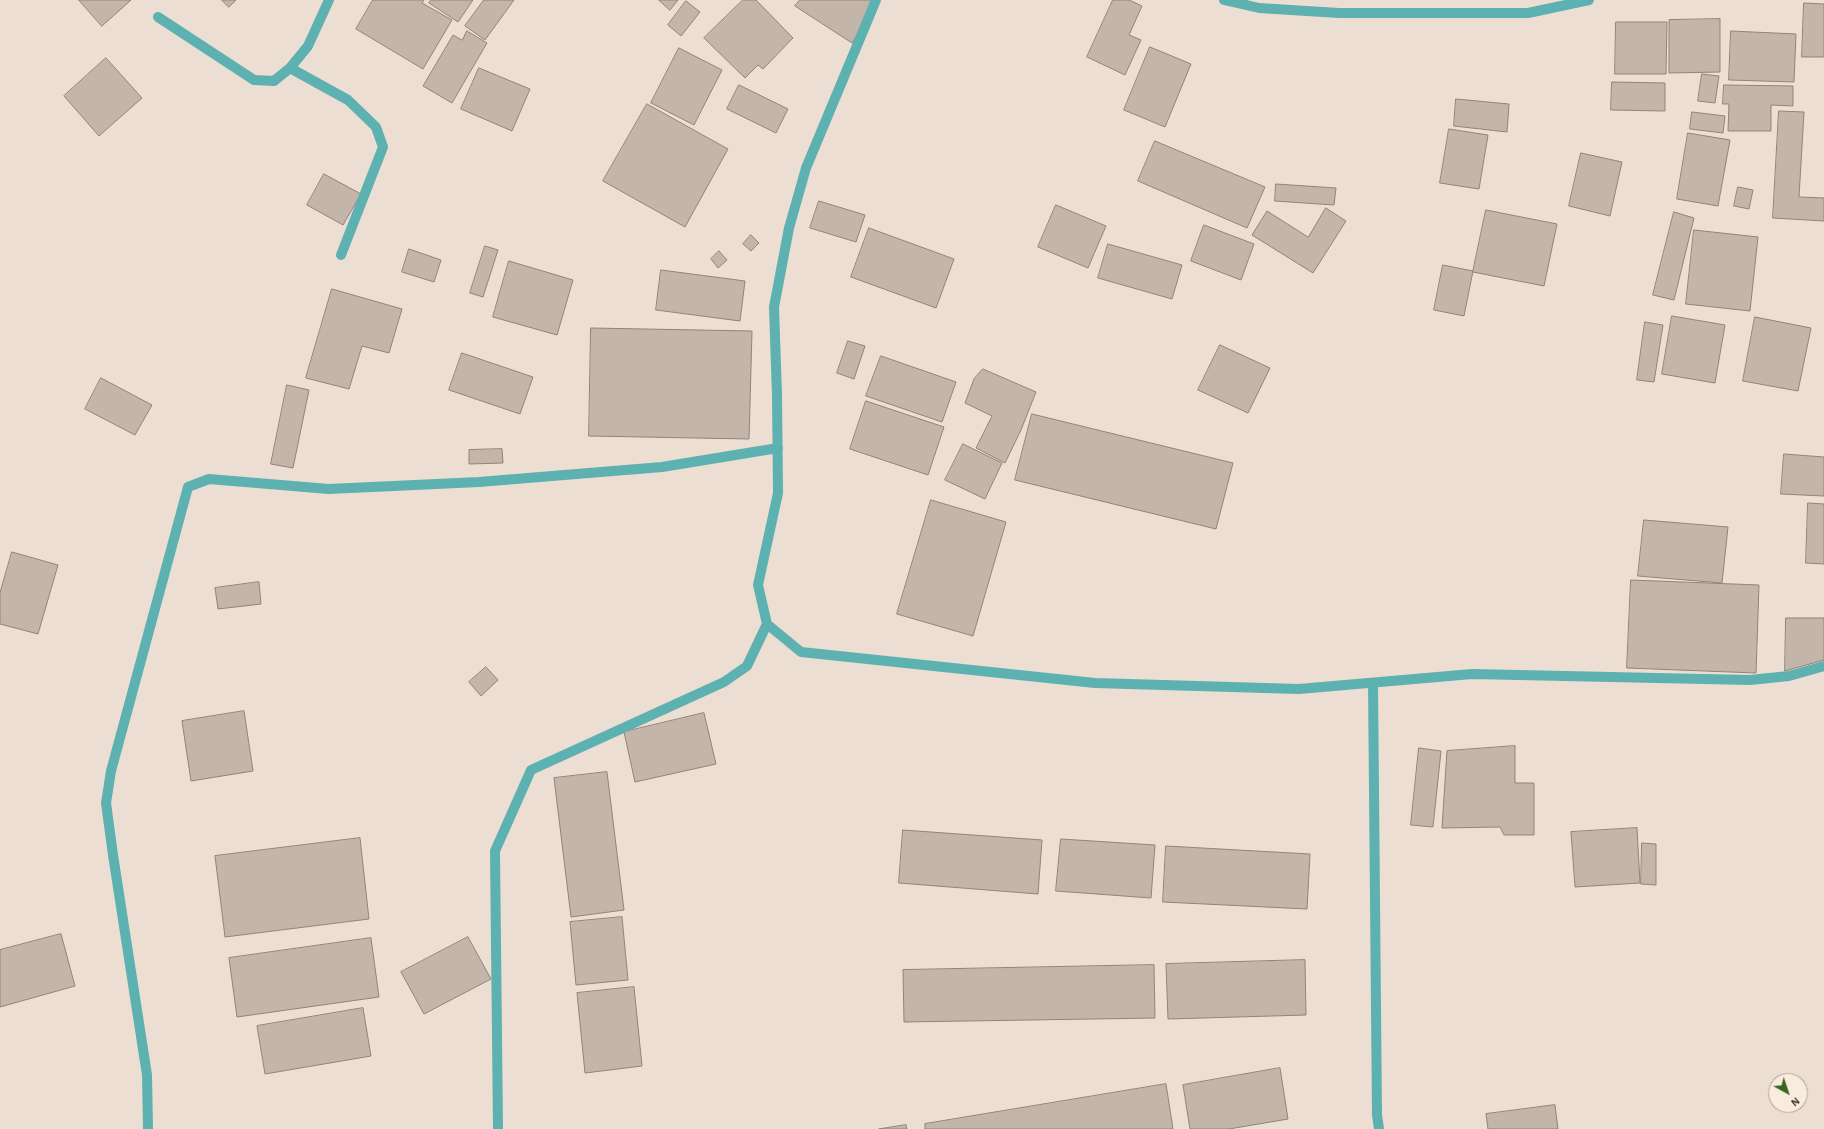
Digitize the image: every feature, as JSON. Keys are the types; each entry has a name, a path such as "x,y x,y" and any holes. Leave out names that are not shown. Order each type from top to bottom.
{"street":[{"path":"158,17 254,80 274,81 290,68 308,46 329,0"},
{"path":"876,0 806,168 789,228 774,307 778,493 758,585 767,624 801,652 1095,682 1299,689 1472,674 1750,680 1789,676 1824,666"},
{"path":"1224,0 1259,8 1332,13 1528,13 1589,0"},
{"path":"290,68 348,100 376,127 383,147 341,255"},
{"path":"148,1129 147,1075 106,803 111,771 188,487 209,479 329,489 479,482 662,467 778,448"},
{"path":"498,1129 495,851 531,770 724,682 747,666 767,624"},
{"path":"1374,683 1377,1107 1379,1129"}],"building":[{"path":"79,0 131,0 102,26"},
{"path":"222,0 236,0 229,7"},
{"path":"373,0 424,0 422,3 452,20 423,69 356,29"},
{"path":"431,0 473,0 458,22 429,3"},
{"path":"484,0 514,0 485,40 465,26"},
{"path":"659,0 678,0 670,10"},
{"path":"743,0 756,0 793,38 763,69 758,65 745,78 704,38"},
{"path":"800,0 880,0 852,43 795,6"},
{"path":"1113,0 1129,0 1142,6 1129,35 1141,40 1125,75 1087,57"},
{"path":"686,1 700,12 681,36 668,25"},
{"path":"1804,3 1824,4 1824,57 1802,57"},
{"path":"1720,19 1720,72 1669,73 1669,20"},
{"path":"1616,22 1667,22 1666,74 1615,74"},
{"path":"467,31 487,43 452,103 423,86 453,35 462,40"},
{"path":"1731,31 1796,34 1794,82 1729,80"},
{"path":"1150,47 1191,64 1165,127 1124,110"},
{"path":"679,48 722,70 694,125 651,103"},
{"path":"106,58 142,98 99,136 64,96"},
{"path":"479,68 530,89 512,131 461,109"},
{"path":"1702,74 1719,76 1715,103 1698,101"},
{"path":"1612,82 1665,83 1665,111 1611,110"},
{"path":"739,85 788,109 776,133 727,109"},
{"path":"1724,85 1793,86 1793,106 1771,105 1771,131 1728,131 1729,104 1723,104"},
{"path":"1456,99 1509,104 1507,132 1454,126"},
{"path":"647,104 728,149 685,227 603,181"},
{"path":"1779,111 1804,112 1799,197 1824,198 1824,221 1773,218"},
{"path":"1692,112 1725,116 1723,133 1690,129"},
{"path":"1449,129 1488,135 1479,189 1440,183"},
{"path":"1688,133 1730,140 1718,206 1677,199"},
{"path":"1155,141 1265,187 1247,228 1138,181"},
{"path":"1581,153 1622,162 1610,216 1569,206"},
{"path":"324,174 361,194 343,225 307,205"},
{"path":"1276,184 1336,188 1334,205 1275,201"},
{"path":"1738,187 1753,190 1749,209 1734,206"},
{"path":"819,201 865,215 856,242 810,228"},
{"path":"1056,205 1106,226 1088,268 1038,247"},
{"path":"1326,208 1346,221 1313,273 1252,235 1267,211 1308,237"},
{"path":"1486,210 1557,224 1544,286 1473,272"},
{"path":"1674,212 1694,218 1674,300 1653,295"},
{"path":"1204,225 1254,244 1241,280 1191,261"},
{"path":"869,228 954,259 936,308 851,277"},
{"path":"1694,230 1758,237 1750,311 1686,304"},
{"path":"751,235 759,243 751,251 743,244"},
{"path":"1108,244 1182,265 1172,299 1098,278"},
{"path":"485,246 498,250 483,297 470,293"},
{"path":"409,249 441,260 434,282 402,272"},
{"path":"719,251 727,260 718,268 711,259"},
{"path":"509,261 573,280 557,335 493,317"},
{"path":"1443,265 1473,271 1464,316 1434,310"},
{"path":"661,270 745,281 740,321 656,310"},
{"path":"332,289 402,309 389,353 362,346 349,389 306,378"},
{"path":"1672,316 1725,325 1715,383 1662,374"},
{"path":"1755,317 1811,328 1798,391 1743,381"},
{"path":"1645,322 1663,325 1654,382 1637,380"},
{"path":"591,328 752,331 749,439 589,436"},
{"path":"848,341 865,346 854,379 837,373"},
{"path":"1220,345 1270,368 1248,413 1198,390"},
{"path":"462,353 533,377 520,414 449,390"},
{"path":"881,356 956,382 942,422 866,396"},
{"path":"983,369 1036,392 1021,430 1005,463 976,448 992,416 965,403 974,379"},
{"path":"101,378 152,405 135,435 85,409"},
{"path":"287,385 309,390 293,468 271,464"},
{"path":"866,401 944,427 928,475 850,449"},
{"path":"1032,414 1233,463 1216,529 1015,480"},
{"path":"963,444 1002,463 985,499 945,480"},
{"path":"502,449 503,463 469,464 469,450"},
{"path":"1784,454 1824,457 1824,496 1781,494"},
{"path":"931,500 1006,522 973,636 897,614"},
{"path":"1808,503 1824,504 1824,564 1806,563"},
{"path":"1644,520 1728,527 1722,583 1638,576"},
{"path":"12,552 58,565 38,634 0,624 0,593"},
{"path":"1631,580 1759,585 1756,673 1627,668"},
{"path":"259,582 261,604 218,609 215,588"},
{"path":"1786,618 1824,618 1824,660 1785,671"},
{"path":"486,667 498,680 481,696 469,682"},
{"path":"244,711 253,771 191,781 182,721"},
{"path":"704,713 716,764 635,782 624,732"},
{"path":"1515,746 1515,783 1534,783 1534,835 1504,835 1500,827 1442,828 1447,751"},
{"path":"1419,748 1441,751 1433,827 1411,825"},
{"path":"607,772 624,910 571,917 554,778"},
{"path":"1637,828 1640,883 1575,887 1571,832"},
{"path":"903,830 1042,840 1038,894 899,883"},
{"path":"360,838 369,919 225,937 215,856"},
{"path":"1061,839 1155,845 1151,898 1056,891"},
{"path":"1642,843 1656,844 1656,885 1641,884"},
{"path":"1166,846 1310,854 1307,909 1163,902"},
{"path":"622,917 628,980 576,985 570,922"},
{"path":"61,934 75,986 0,1007 0,950"},
{"path":"468,937 491,979 424,1014 401,972"},
{"path":"371,938 379,997 237,1017 229,958"},
{"path":"1305,960 1306,1015 1168,1019 1166,964"},
{"path":"1154,965 1155,1018 904,1022 903,970"},
{"path":"634,987 642,1066 585,1073 577,993"},
{"path":"363,1008 371,1056 265,1074 257,1026"},
{"path":"1280,1068 1288,1119 1229,1129 1190,1129 1183,1085"},
{"path":"1166,1084 1173,1129 925,1129 925,1124"},
{"path":"1555,1105 1558,1129 1488,1129 1486,1114"},
{"path":"906,1125 907,1129 879,1129"}]}
